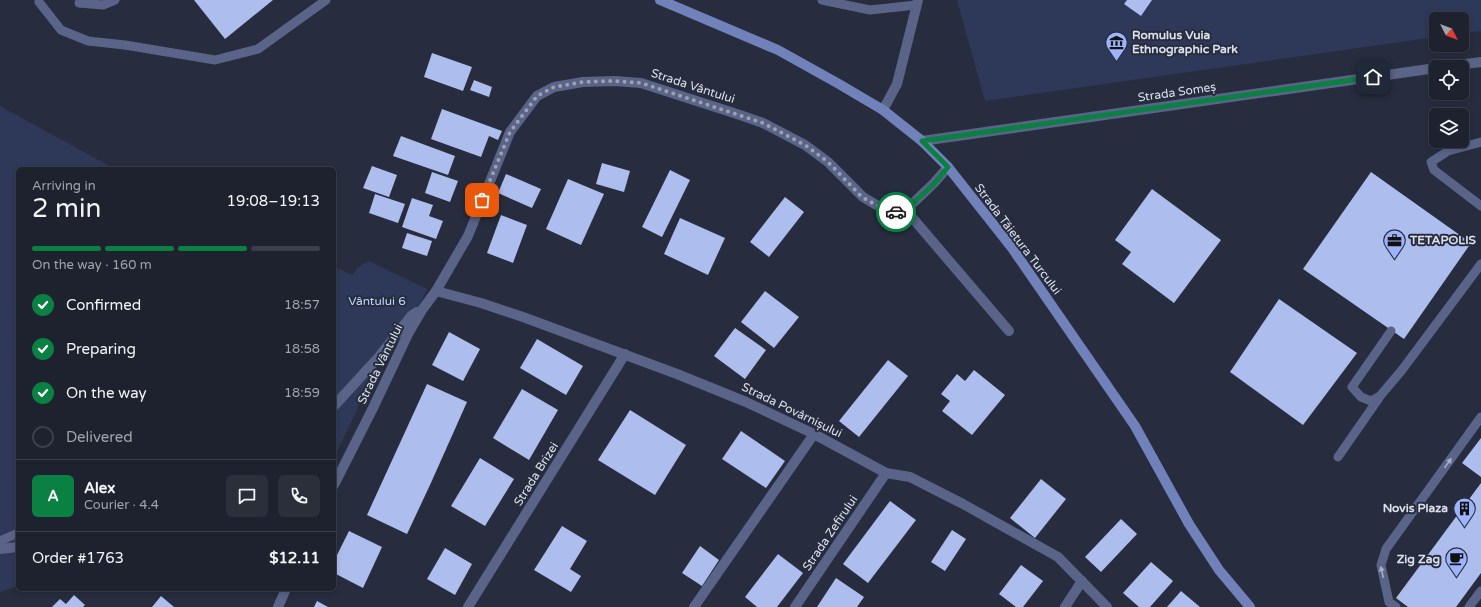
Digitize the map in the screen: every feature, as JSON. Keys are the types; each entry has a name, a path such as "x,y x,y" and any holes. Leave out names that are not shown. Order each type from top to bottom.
{"main road":[{"name":"Strada Tăietura Turcului","path":"660,0 778,50 883,110 922,141 948,167 1012,248 1135,426 1189,524 1219,570 1250,607"}],"street":[{"path":"883,110 897,84 917,2"},
{"path":"1469,64 1481,62"},
{"name":"Strada Someș","path":"922,141 1429,69"},
{"name":"Strada Vântului","path":"336,481 374,408 396,357 422,310 436,291 468,236 510,132 537,96 554,87 583,82 614,81 641,83 763,123 805,145 828,162 862,197 885,210 896,212 911,205 934,184 948,167"},
{"path":"904,208 1008,331"},
{"name":"Strada Povârnișului","path":"436,291 488,305 625,354 746,402 814,434 886,473 910,477 963,504 1058,558 1107,607"},
{"path":"336,404 377,359 411,316 422,310"},
{"name":"Strada Brizei","path":"468,607 625,354"},
{"path":"694,607 814,434"},
{"name":"Strada Zefirului","path":"795,607 886,473"},
{"path":"0,549 16,547"},
{"path":"1065,607 1082,581"},
{"path":"278,607 285,591"}],"lane":[{"path":"40,0 39,2 61,30 88,41 125,45 215,60 258,49 326,0"},
{"path":"79,3 103,5 115,0"},
{"path":"822,0 870,10 917,2"},
{"path":"1481,142 1448,152 1431,162 1434,170 1481,206"},
{"path":"1338,457 1380,396 1402,370 1481,264"},
{"path":"1380,396 1371,401 1361,397 1352,387 1391,331"},
{"path":"1396,607 1389,602 1381,565 1386,549 1481,417"},
{"path":"0,540 16,534"},
{"path":"1469,607 1481,591"}],"green space":[{"name":"Romulus Vuia Ethnographic Park","path":"957,0 1481,0 1481,31 1469,32 1469,12 1429,12 1429,38 985,101"},
{"path":"0,106 111,167 16,167 16,587 0,592"},
{"name":"Vântului 6","path":"369,261 427,289 419,305 396,328 336,454 336,268 353,275 358,267"}],"building":[{"path":"194,0 273,0 225,39"},
{"path":"1127,0 1152,0 1141,16 1124,4"},
{"path":"432,53 472,67 463,91 424,77"},
{"path":"474,80 492,87 489,97 470,90"},
{"path":"442,109 502,131 498,140 489,136 481,157 431,139"},
{"path":"401,136 455,156 448,175 393,156"},
{"path":"602,163 630,171 624,192 596,184"},
{"path":"372,166 397,175 389,197 363,188"},
{"path":"670,170 690,180 662,237 642,227"},
{"path":"432,172 458,181 450,202 425,193"},
{"path":"1371,172 1471,243 1404,339 1303,269"},
{"path":"506,174 541,189 532,208 498,193"},
{"path":"568,179 604,194 581,245 546,229"},
{"path":"1152,189 1221,240 1174,303 1122,264 1131,252 1115,240"},
{"path":"375,194 405,204 398,223 369,213"},
{"path":"785,197 804,212 769,257 750,242"},
{"path":"412,198 433,205 429,216 443,221 436,239 402,227"},
{"path":"501,215 527,225 513,263 487,253"},
{"path":"680,218 725,238 708,275 664,254"},
{"path":"407,233 432,241 427,256 402,248"},
{"path":"765,291 799,317 774,348 741,322"},
{"path":"1279,299 1357,353 1303,425 1230,372"},
{"path":"735,328 766,350 745,379 714,356"},
{"path":"449,332 480,349 463,381 432,365"},
{"path":"537,339 583,366 566,395 520,368"},
{"path":"888,360 908,376 859,437 839,421"},
{"path":"974,370 1005,395 972,435 942,411 950,401 941,394 957,374 965,381"},
{"path":"427,384 467,402 407,534 367,515"},
{"path":"522,389 558,410 529,460 493,438"},
{"path":"630,410 686,445 655,495 598,460"},
{"path":"741,431 785,461 766,488 722,459"},
{"path":"1481,438 1481,477 1462,463"},
{"path":"480,458 514,479 485,526 451,506"},
{"path":"1041,479 1066,499 1035,538 1010,518"},
{"name":"Novis Plaza","path":"1481,483 1481,573 1456,607 1408,607 1396,598"},
{"path":"890,501 916,520 868,583 843,564"},
{"path":"1121,519 1137,534 1101,572 1085,557"},
{"path":"562,526 587,541 570,569 581,576 571,592 534,570"},
{"path":"952,530 966,539 945,571 931,562"},
{"path":"349,531 382,547 363,588 336,574 336,557"},
{"path":"700,546 719,560 702,586 682,573"},
{"path":"445,548 472,564 455,595 427,579"},
{"path":"778,554 803,573 777,607 757,607 745,597"},
{"path":"1151,562 1173,581 1150,607 1139,607 1123,593"},
{"path":"1021,565 1043,581 1023,607 1016,607 999,594"},
{"path":"836,578 864,597 857,607 817,607"},
{"path":"1181,591 1200,607 1167,607"},
{"path":"74,595 85,605 83,607 52,607 60,599 66,604"},
{"path":"161,596 174,607 152,607"},
{"path":"317,601 328,607 314,607"}],"way so far":[{"path":"482,200 510,132 537,96 554,87 583,82 614,81 641,83 763,123 805,145 828,162 862,197 885,210 896,212"}],"place":[{"name":"Romulus Vuia Ethnographic Park","path":"1117,62"},
{"name":"TETAPOLIS","path":"1394,260"},
{"name":"Novis Plaza","path":"1464,528"},
{"name":"Zig Zag","path":"1456,578"}],"route":[{"path":"896,212 911,205 934,184 948,167 922,141 1373,77"}]}
